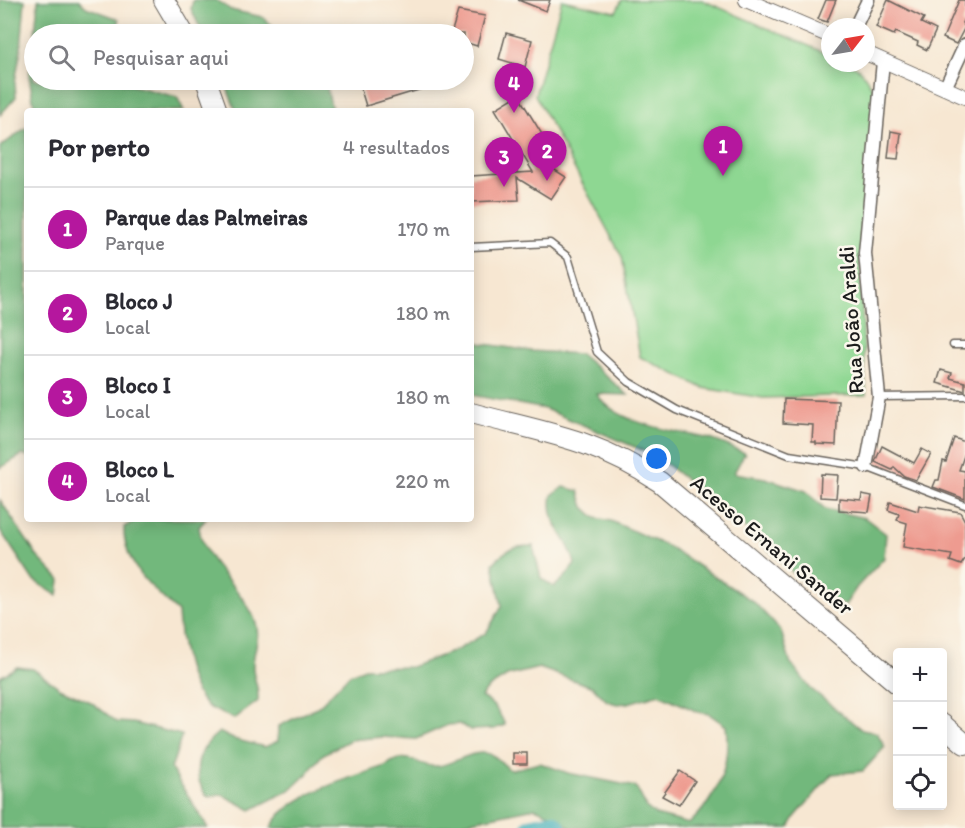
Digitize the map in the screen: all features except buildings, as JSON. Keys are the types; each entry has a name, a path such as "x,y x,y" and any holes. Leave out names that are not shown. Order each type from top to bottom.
{"highway":[{"path":"164,0 178,24"},
{"path":"210,90 216,108"},
{"name":"Acesso Ernani Sander","path":"474,414 584,441 635,465 660,482 767,571 893,681"},
{"path":"947,728 965,744"}],"street":[{"path":"859,18 868,0"},
{"path":"750,1 821,32"},
{"path":"945,88 965,45"},
{"path":"875,57 965,97"},
{"name":"Rua João Araldi","path":"866,467 879,398 865,253 883,61"}],"lane":[{"path":"474,247 550,243 559,248 568,256 597,352 629,382 677,410 724,431 789,455 866,467 965,505"},
{"path":"953,345 965,345"},
{"path":"879,398 965,396"}],"green space":[{"path":"0,0 25,0 21,49 15,82 16,97 0,115"},
{"path":"38,0 79,0 86,7 119,19 119,24 36,24"},
{"path":"193,0 216,0 231,10 262,17 271,24 198,24 191,9"},
{"path":"562,0 616,12 622,0 702,0 821,51 821,72 862,72 874,91 860,262 866,395 763,398 703,388 640,357 622,257 535,95"},
{"path":"31,90 150,90 177,97 182,108 34,108"},
{"path":"228,90 328,90 331,108 235,108"},
{"path":"24,129 24,455 0,468 0,147"},
{"path":"474,339 479,343 531,351 580,354 628,395 597,394 618,413 647,425 711,439 745,453 734,473 765,478 806,491 825,509 865,518 886,534 884,558 857,587 845,605 816,594 741,524 656,456 545,409 474,396"},
{"path":"564,487 579,491 584,507 596,518 611,521 669,547 754,602 781,631 790,662 810,688 862,730 877,733 885,747 863,771 832,774 795,817 789,828 570,828 559,818 535,808 437,828 271,828 279,816 305,797 394,761 407,759 438,766 479,753 492,755 510,770 540,763 568,773 636,787 647,808 656,815 689,824 699,814 715,792 724,767 726,726 709,714 698,712 659,694 628,703 617,704 607,701 593,687 539,668 507,676 488,688 481,697 496,708 505,725 494,729 471,730 459,724 448,725 416,739 381,737 350,740 322,755 290,790 251,810 223,795 207,796 199,779 198,762 205,746 219,732 233,739 265,747 278,741 279,726 319,706 350,674 365,668 411,667 457,650 486,633 502,606 493,564 506,552 515,548 533,546 541,578 554,587 575,564 552,514 552,495"},
{"path":"0,500 37,556 60,580 58,596 33,580 0,530"},
{"path":"133,522 203,522 199,527 208,553 243,598 257,629 253,669 258,701 234,719 209,707 195,690 186,663 178,612 149,585 134,564 128,553 124,527"},
{"path":"17,667 33,669 60,688 91,702 117,722 133,723 182,735 171,769 208,828 0,828 0,677"}],"waterway":[{"path":"531,828 551,824 556,828"}],"place":[{"name":"Bloco L","path":"514,113"},
{"name":"Parque das Palmeiras","path":"723,176"},
{"name":"Bloco J","path":"547,181"},
{"name":"Bloco I","path":"504,187"}]}
